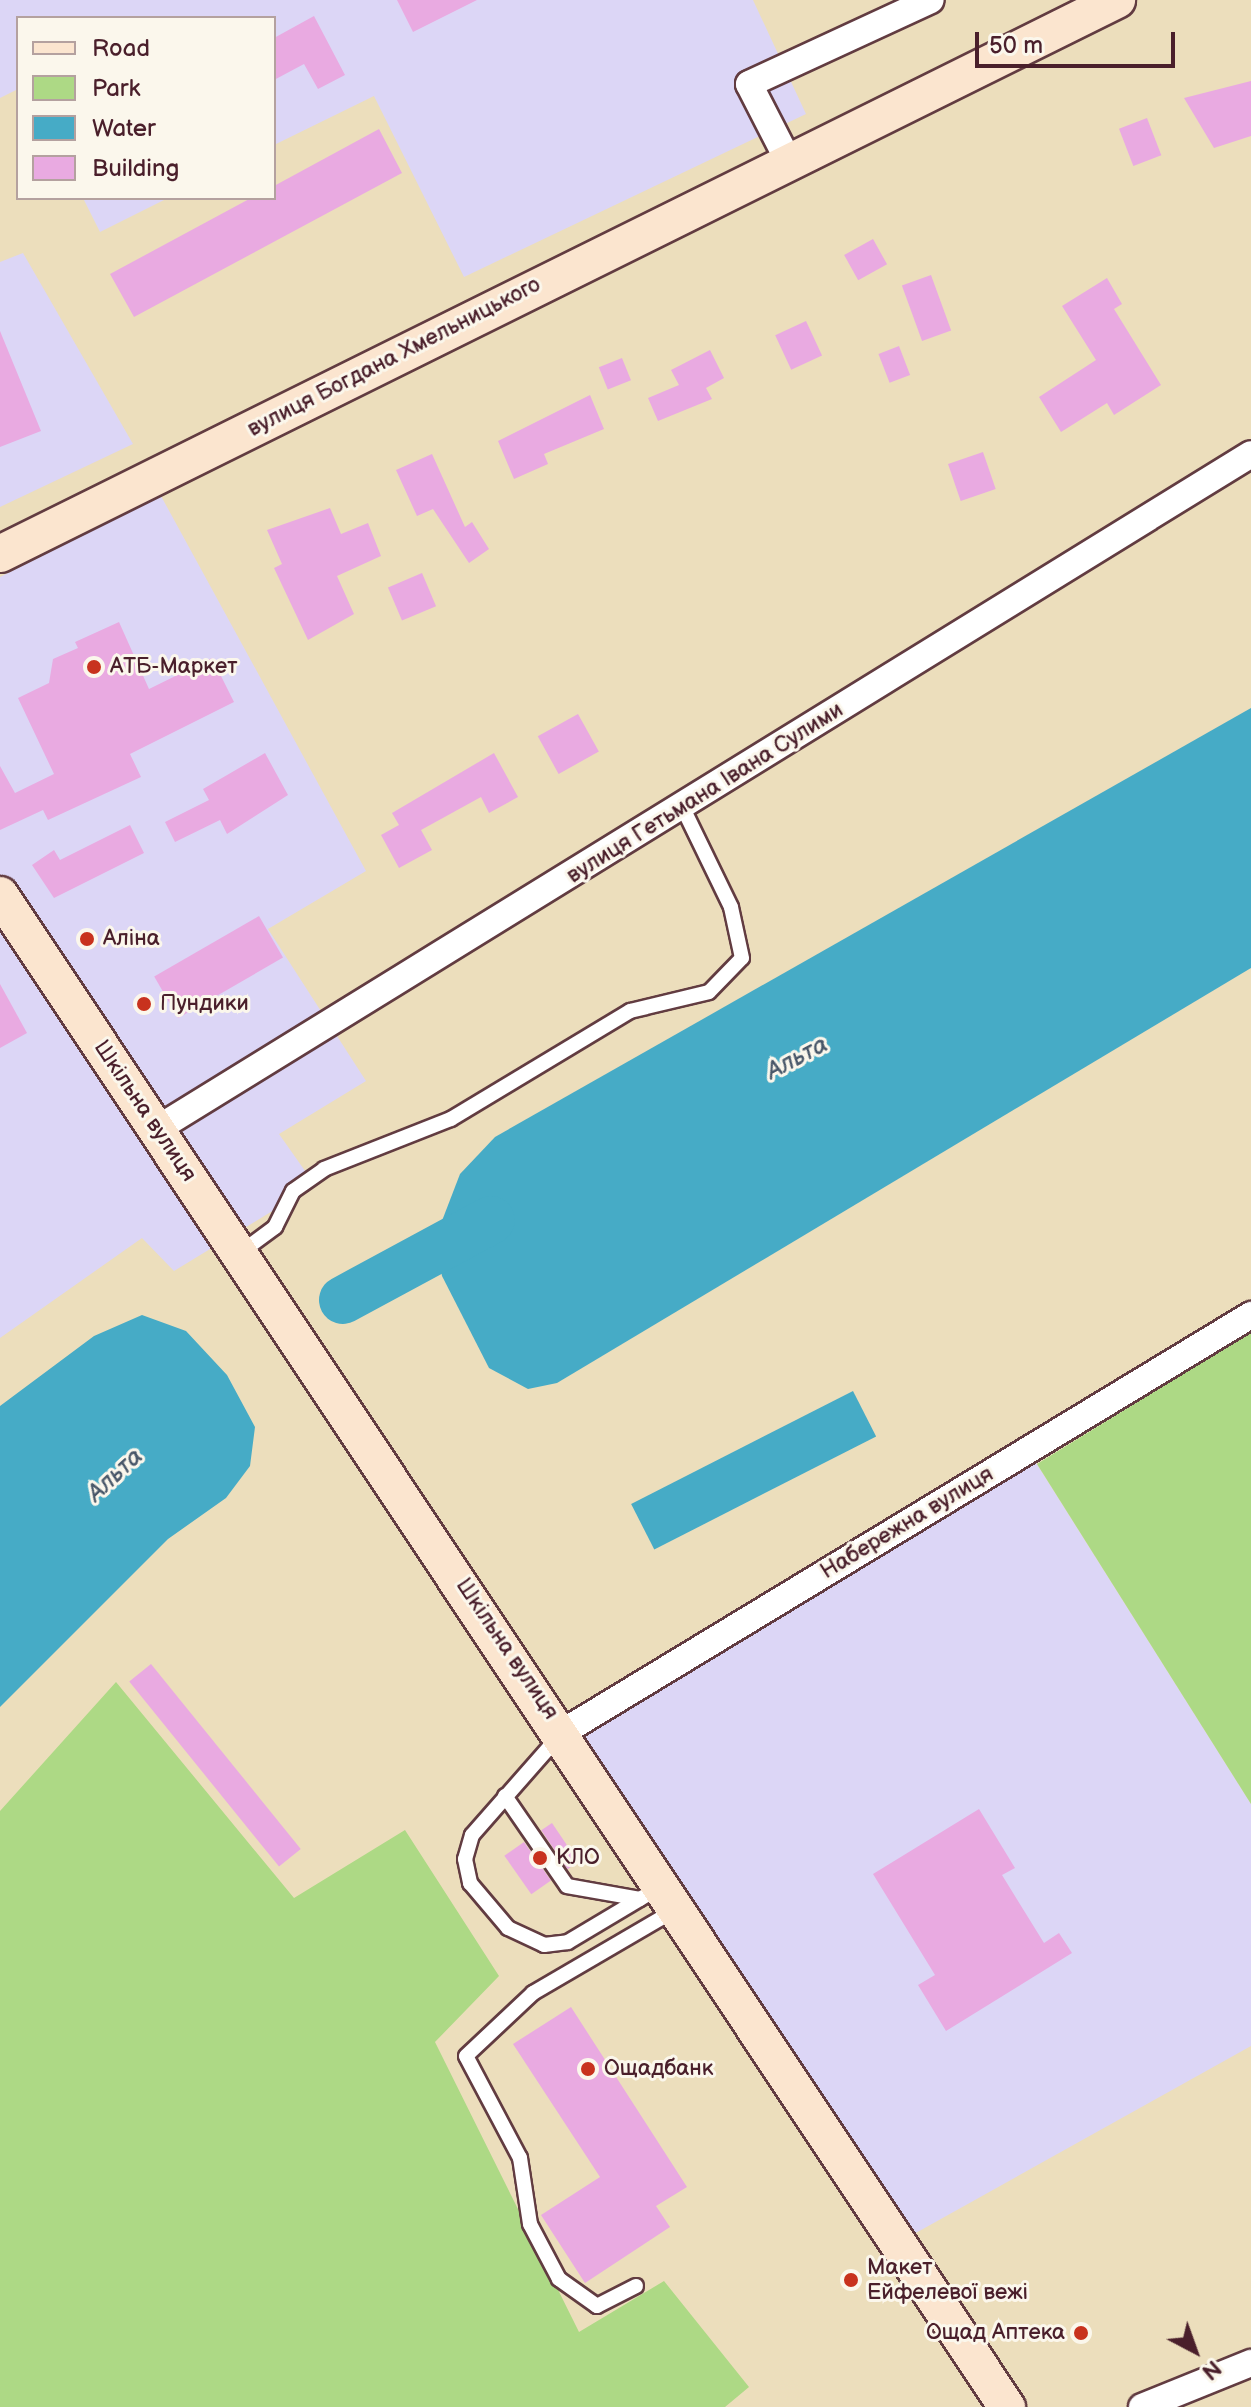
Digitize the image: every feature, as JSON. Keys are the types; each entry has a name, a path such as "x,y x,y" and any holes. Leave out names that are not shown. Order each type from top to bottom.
{"main road":[{"name":"вулиця Богдана Хмельницького","path":"0,554 788,160 1117,0"},
{"name":"Шкільна вулиця","path":"0,895 563,1732 661,1897 1007,2407"}],"street":[{"path":"788,160 749,84 931,0"},
{"name":"вулиця Гетьмана Івана Сулими","path":"157,1129 683,808 1251,454"},
{"name":"Набережна вулиця","path":"563,1732 1251,1315"},
{"path":"1142,2407 1251,2363"}],"lane":[{"path":"239,1254 275,1227 293,1191 324,1169 451,1119 630,1011 709,992 742,958 731,907 683,808"},
{"path":"563,1732 472,1835 464,1869 514,1933 558,1945 661,1897"},
{"path":"505,1796 567,1886 661,1897"},
{"path":"636,2286 597,2306 559,2279 530,2224 520,2158 466,2056 533,1993 661,1897"}],"shaded area":[{"path":"0,0 753,0 806,114 464,277 374,96 276,144 276,16 16,16 16,90 0,98"},
{"path":"84,200 164,200 100,232"},
{"path":"23,253 133,444 0,507 0,262"},
{"path":"161,496 366,871 268,929 366,1081 279,1134 315,1185 174,1271 142,1238 0,1338 0,920 81,1005 0,877 0,577"},
{"path":"1028,1450 1251,1804 1251,2046 896,2244 563,1732"}],"green space":[{"path":"1251,1332 1251,1804 1037,1464"},
{"path":"116,1682 294,1898 405,1830 499,1976 435,2042 579,2332 664,2281 749,2387 725,2407 0,2407 0,1811"}],"water":[{"path":"1251,708 1251,968 557,1383 528,1389 489,1368 442,1276 435,1239 460,1174 495,1137"},
{"path":"142,1315 186,1331 227,1375 255,1427 250,1466 226,1498 168,1539 0,1707 0,1406 94,1336"},
{"path":"853,1391 876,1436 654,1549 631,1504"}],"building":[{"path":"397,0 477,0 413,32"},
{"path":"314,16 345,75 318,89 304,64 276,79 276,37"},
{"path":"1251,81 1251,136 1214,148 1184,98"},
{"path":"1147,118 1161,155 1133,166 1119,129"},
{"path":"379,129 402,173 134,317 110,274 247,200 276,200 276,185"},
{"path":"873,239 887,264 858,280 844,255"},
{"path":"931,275 951,330 922,341 902,286"},
{"path":"1107,278 1122,304 1114,309 1161,385 1114,415 1107,403 1061,432 1039,397 1096,360 1062,306"},
{"path":"806,321 822,355 791,370 775,335"},
{"path":"0,331 41,431 0,447"},
{"path":"899,346 910,375 890,383 878,354"},
{"path":"710,350 724,378 706,388 712,399 658,421 648,398 679,385 671,370"},
{"path":"622,358 631,380 608,390 599,367"},
{"path":"590,395 604,429 544,454 548,464 514,479 498,441"},
{"path":"983,452 996,489 961,501 948,464"},
{"path":"432,454 465,527 472,522 489,549 469,563 433,509 417,516 396,470"},
{"path":"330,508 341,534 368,523 381,556 337,576 354,614 308,640 274,568 282,564 267,530"},
{"path":"422,573 436,606 402,621 388,587"},
{"path":"119,622 149,689 212,658 234,702 130,754 141,777 48,820 43,810 0,830 0,766 15,793 54,774 18,698 49,683 53,659 78,648 75,642"},
{"path":"578,714 599,752 559,774 538,736"},
{"path":"265,753 288,795 227,834 220,820 175,842 165,822 209,800 203,789"},
{"path":"494,753 518,797 489,813 481,797 421,830 432,850 399,868 381,835 399,825 392,813"},
{"path":"130,825 144,853 54,898 32,865 54,850 60,860"},
{"path":"259,916 283,958 178,1018 154,976"},
{"path":"0,984 27,1033 0,1048"},
{"path":"151,1664 301,1849 279,1867 129,1682"},
{"path":"979,1809 1015,1868 1002,1875 1044,1943 1059,1933 1072,1953 946,2031 918,1985 935,1975 873,1874"},
{"path":"552,1823 578,1862 568,1869 541,1830"},
{"path":"524,1842 551,1881 531,1894 504,1856"},
{"path":"571,2007 687,2187 656,2206 670,2227 585,2283 541,2215 600,2177 513,2044"}],"waterway":[{"name":"Альта","path":"343,1300 491,1220"}],"place":[{"name":"АТБ-Маркет","path":"94,667"},
{"name":"Аліна","path":"87,939"},
{"name":"Пундики","path":"144,1004"},
{"name":"КЛО","path":"540,1858"},
{"name":"Ощадбанк","path":"588,2069"},
{"name":"Макет Ейфелевої вежі","path":"851,2280"},
{"name":"Ощад Аптека","path":"1081,2333"}]}
